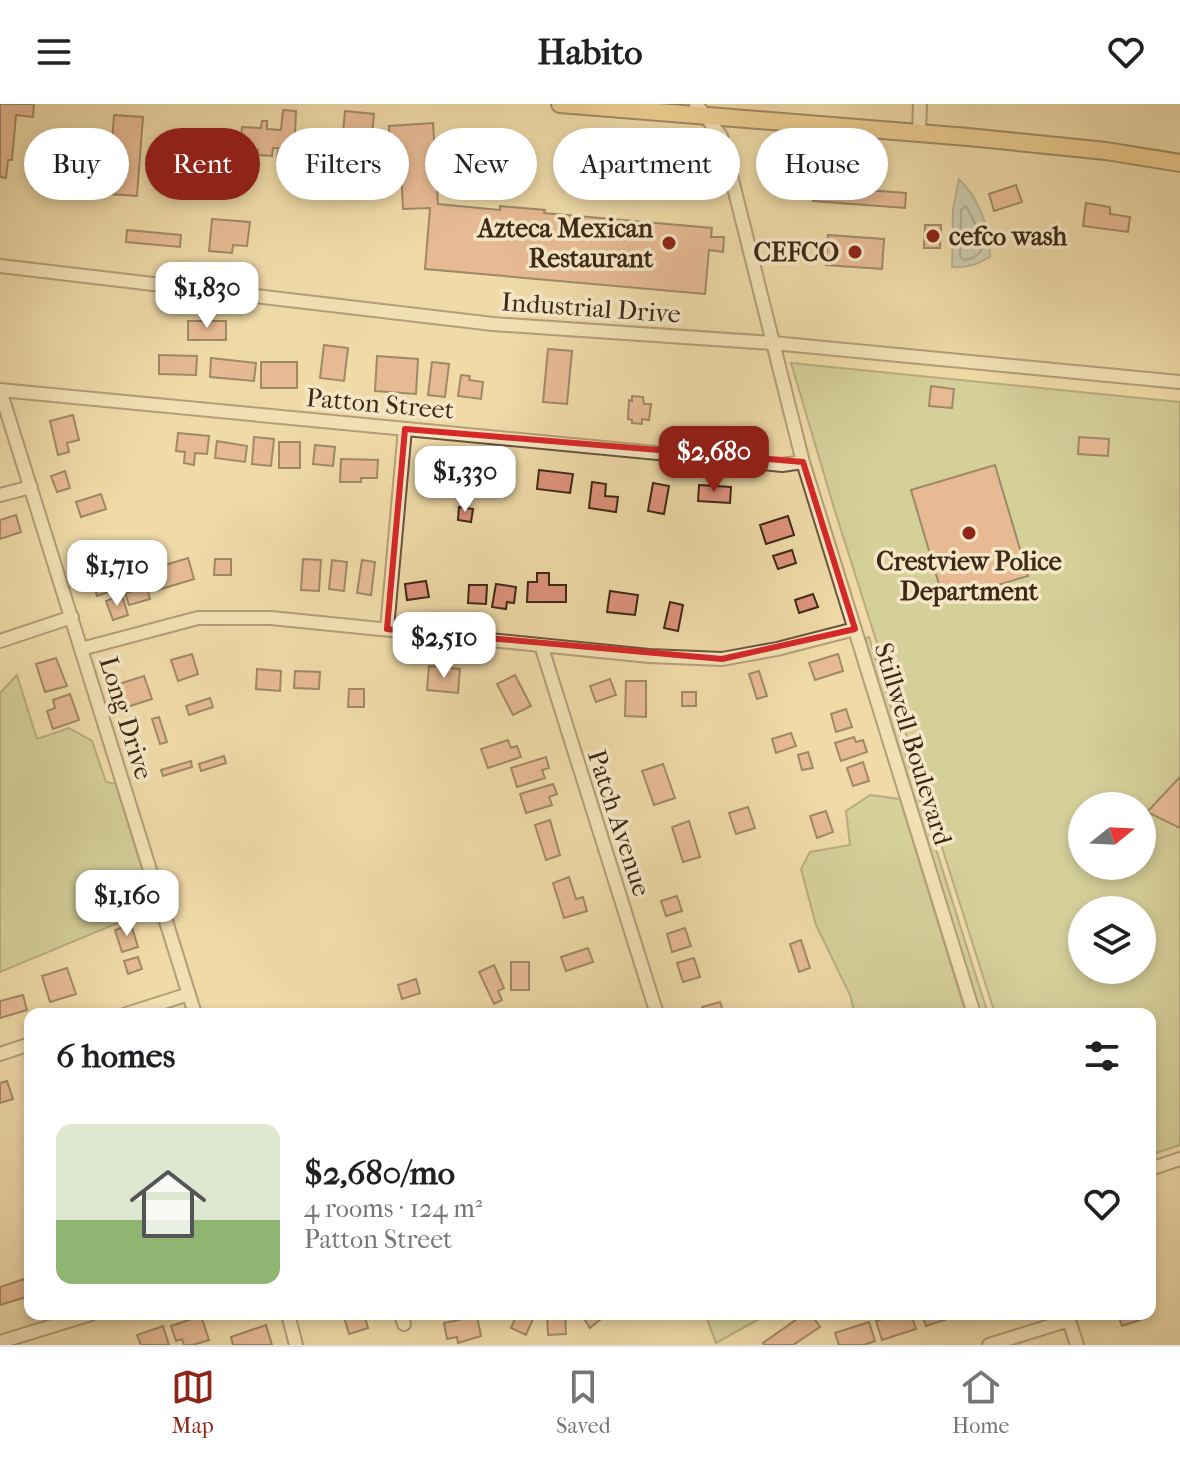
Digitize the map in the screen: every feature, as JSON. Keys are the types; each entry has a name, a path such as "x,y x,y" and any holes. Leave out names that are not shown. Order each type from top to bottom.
{"main road":[{"path":"560,104 919,133 1106,151 1180,163"}],"street":[{"name":"Stillwell Boulevard","path":"696,104 721,136 803,462 972,1008"},
{"path":"919,133 920,104"},
{"name":"Industrial Drive","path":"0,266 493,324 773,343 1180,382"},
{"name":"Patton Street","path":"0,390 782,465 803,462"},
{"name":"Long Drive","path":"0,390 193,1008"},
{"path":"387,629 405,429"},
{"path":"0,495 31,487"},
{"path":"81,649 185,621 220,616 271,618 649,656 722,659 753,655 855,629"},
{"path":"0,641 72,617"},
{"name":"Patch Avenue","path":"541,645 655,1008"},
{"path":"145,1008 189,994"},
{"path":"0,1054 24,1046"},
{"path":"1156,1167 1180,1159"},
{"path":"0,1342 72,1320"},
{"path":"290,1320 296,1345"},
{"path":"989,1345 1060,1320"},
{"path":"1069,1320 1077,1345"}],"highlighted area":[{"path":"405,429 803,462 855,629 722,659 387,629"}],"green space":[{"path":"791,363 1180,402 1180,1145 1156,1153 1156,1008 993,1008"},
{"path":"869,637 986,1008 979,1008 968,975 865,638"},
{"path":"17,675 37,739 69,728 92,741 106,782 116,784 154,908 0,972 0,693"},
{"path":"870,795 900,799 964,1008 853,1008 816,925 801,869 810,852 850,845 846,811"},
{"path":"707,1320 757,1320 716,1343"}],"water":[{"path":"959,179 973,196 982,215 990,257 971,265 952,267 953,209"}],"building":[{"path":"0,104 34,104 33,117 16,115 12,160 8,160 6,178 0,177"},
{"path":"283,110 296,111 295,128 281,128"},
{"path":"345,111 374,114 373,128 343,128"},
{"path":"114,115 143,117 137,196 129,195 129,128 113,128"},
{"path":"262,121 267,121 267,129 276,130 276,148 273,148 272,156 260,155 260,128 242,128 242,127 261,128"},
{"path":"433,123 433,128 425,128 425,200 438,200 438,204 500,210 500,206 545,210 544,213 712,228 711,237 724,237 723,252 709,250 705,294 425,269 430,208 403,209 403,200 409,200 409,128 389,126"},
{"path":"1016,185 1022,202 994,211 989,194"},
{"path":"888,192 906,193 905,208 813,201 888,200"},
{"path":"1086,203 1110,207 1110,214 1130,217 1128,232 1083,226"},
{"path":"212,219 250,222 247,246 233,245 232,253 209,251"},
{"name":"cefco wash","path":"925,225 941,225 940,248 924,248"},
{"path":"127,230 181,235 180,247 126,242"},
{"name":"CEFCO","path":"828,235 884,239 882,269 826,265"},
{"path":"188,321 226,321 226,340 188,340"},
{"path":"324,345 348,348 344,381 320,378"},
{"path":"548,349 572,351 567,404 543,402"},
{"path":"159,355 197,356 196,375 159,374"},
{"path":"377,356 418,359 416,394 375,391"},
{"path":"211,358 256,363 254,381 210,377"},
{"path":"261,362 297,362 297,388 261,388"},
{"path":"432,362 449,364 445,397 428,395"},
{"path":"461,375 483,382 481,399 458,396"},
{"path":"931,386 954,389 952,408 929,406"},
{"path":"632,396 643,397 644,404 651,404 649,420 642,419 642,424 632,423 628,419"},
{"path":"73,415 79,440 67,443 69,452 58,455 50,421"},
{"path":"178,433 209,436 207,454 195,453 194,465 184,463 185,452 176,451"},
{"path":"254,437 274,439 271,466 252,464"},
{"path":"1079,437 1109,439 1108,456 1078,454"},
{"path":"217,441 247,446 245,462 215,458"},
{"path":"279,442 300,442 300,468 279,468"},
{"path":"315,445 335,447 333,466 313,464"},
{"path":"422,450 441,451 438,484 419,482"},
{"path":"341,459 378,460 377,478 340,482"},
{"path":"473,463 503,464 503,494 471,493 471,486 459,486 460,470 473,470"},
{"name":"Crestview Police Department","path":"995,465 1028,576 944,601 911,490"},
{"path":"539,470 573,474 570,493 537,489"},
{"path":"65,471 70,488 57,492 51,476"},
{"path":"592,482 606,484 605,496 618,497 616,512 589,508"},
{"path":"653,483 669,486 664,514 648,511"},
{"path":"699,485 731,487 730,503 698,501"},
{"path":"101,494 106,509 81,517 76,502"},
{"path":"459,507 473,509 471,522 458,520"},
{"path":"16,515 21,532 0,539 0,520"},
{"path":"788,516 794,535 766,544 760,525"},
{"path":"792,550 796,563 778,569 773,556"},
{"path":"188,558 194,579 158,590 152,569"},
{"path":"215,559 231,559 231,575 214,575"},
{"path":"303,559 321,560 319,591 301,590"},
{"path":"332,560 347,562 344,591 329,589"},
{"path":"362,560 375,562 371,595 357,593"},
{"path":"118,571 123,587 97,596 92,579"},
{"path":"537,573 549,573 549,585 566,585 566,602 527,602 528,582 537,582"},
{"path":"139,581 141,589 147,587 150,599 129,605 125,593 132,591 130,583"},
{"path":"426,581 429,597 407,600 405,584"},
{"path":"496,584 516,587 514,603 507,602 506,609 492,607"},
{"path":"469,585 487,585 486,604 468,603"},
{"path":"610,591 638,595 635,615 607,612"},
{"path":"813,594 818,607 799,613 795,600"},
{"path":"122,595 128,615 113,620 106,601"},
{"path":"670,602 683,605 678,631 664,628"},
{"path":"192,654 198,674 178,681 171,660"},
{"path":"838,654 843,671 815,680 809,663"},
{"path":"56,658 67,686 45,692 36,664"},
{"path":"429,666 460,669 458,693 427,690"},
{"path":"257,669 281,671 280,691 256,689"},
{"path":"295,671 320,672 319,689 294,688"},
{"path":"759,671 767,696 757,699 749,674"},
{"path":"515,675 531,706 513,715 497,684"},
{"path":"144,676 152,699 127,707 119,684"},
{"path":"610,679 616,695 596,702 590,686"},
{"path":"626,681 646,681 646,717 625,716"},
{"path":"349,689 364,689 364,707 348,707"},
{"path":"682,692 696,692 696,706 682,706"},
{"path":"70,694 79,720 53,729 47,711 55,708 53,700"},
{"path":"210,698 213,707 189,715 186,706"},
{"path":"846,709 852,727 836,732 831,714"},
{"path":"159,717 167,742 160,744 152,719"},
{"path":"791,733 796,746 776,753 772,739"},
{"path":"854,737 856,742 863,740 867,752 841,761 835,743"},
{"path":"508,740 511,748 517,746 521,757 488,768 481,749"},
{"path":"808,752 813,768 802,770 798,755"},
{"path":"224,756 226,763 201,771 199,764"},
{"path":"546,757 549,768 542,770 545,778 517,787 511,768"},
{"path":"191,761 192,767 163,776 161,770"},
{"path":"863,762 869,781 853,786 847,768"},
{"path":"663,764 675,798 654,805 642,771"},
{"path":"1180,777 1180,828 1156,816 1156,802"},
{"path":"553,784 557,794 549,797 552,805 526,813 520,794"},
{"path":"748,807 755,828 736,834 729,813"},
{"path":"826,811 833,832 817,838 810,816"},
{"path":"550,820 560,855 546,860 535,825"},
{"path":"689,821 700,857 683,862 672,827"},
{"path":"569,877 576,899 583,897 587,911 564,918 553,883"},
{"path":"677,896 682,911 666,916 661,901"},
{"path":"131,924 138,947 122,952 115,930"},
{"path":"685,928 691,946 672,952 667,934"},
{"path":"801,940 810,968 799,972 790,944"},
{"path":"588,948 593,962 566,971 561,957"},
{"path":"138,957 142,969 128,974 124,961"},
{"path":"694,958 700,977 683,982 677,963"},
{"path":"511,962 529,962 529,990 511,990"},
{"path":"494,965 504,988 498,991 502,1000 494,1004 479,972"},
{"path":"67,968 76,994 50,1002 42,976"},
{"path":"416,979 420,993 402,999 398,985"},
{"path":"23,995 26,1008 0,1018 0,1001"},
{"path":"720,1002 722,1008 702,1008"},
{"path":"7,1081 13,1099 0,1103 0,1083"},
{"path":"24,1279 24,1298 0,1305 0,1287"},
{"path":"189,1320 202,1320 209,1340 184,1345 182,1339 176,1341 171,1326"},
{"path":"345,1320 366,1320 368,1328 349,1334"},
{"path":"478,1320 481,1336 458,1343 457,1337 447,1339 444,1323"},
{"path":"514,1320 532,1320 526,1335 511,1328"},
{"path":"547,1320 565,1320 566,1334 548,1335"},
{"path":"585,1320 600,1320 590,1328"},
{"path":"796,1320 815,1320 820,1327 793,1345 763,1343"},
{"path":"913,1320 916,1329 882,1340 876,1321"},
{"path":"924,1320 944,1320 926,1326"},
{"path":"1120,1320 1140,1320 1122,1326"},
{"path":"869,1322 875,1341 864,1345 839,1345 835,1333"},
{"path":"266,1325 272,1345 233,1345 231,1337"},
{"path":"163,1326 169,1345 141,1345 137,1335"}],"place":[{"name":"cefco wash","path":"933,236"},
{"name":"Azteca Mexican Restaurant","path":"669,243"},
{"name":"CEFCO","path":"855,252"},
{"name":"Crestview Police Department","path":"969,533"}]}
